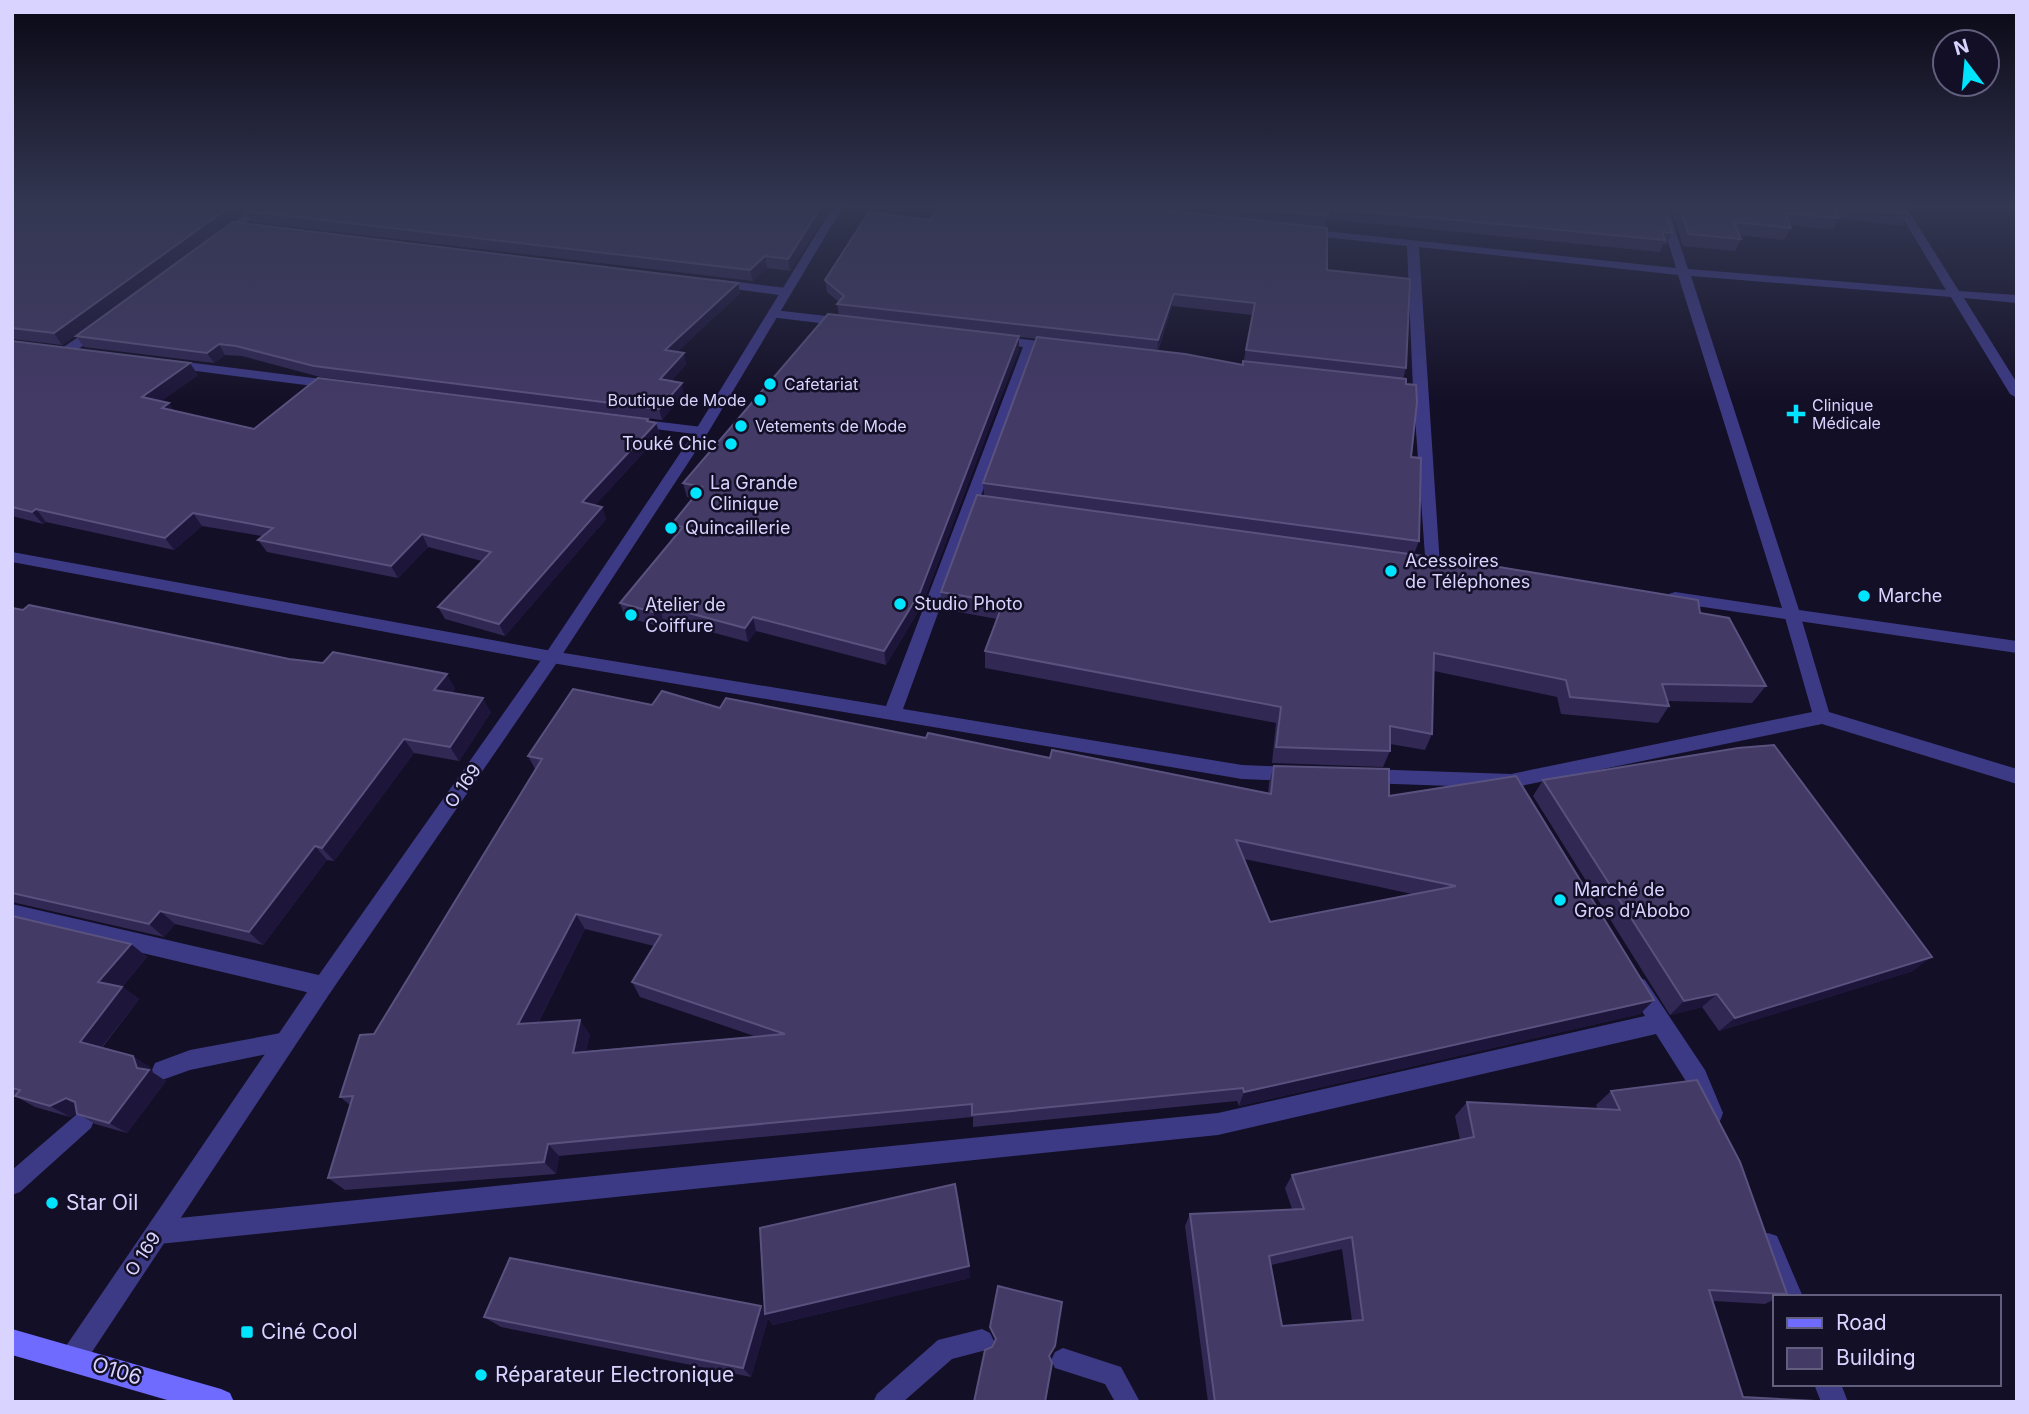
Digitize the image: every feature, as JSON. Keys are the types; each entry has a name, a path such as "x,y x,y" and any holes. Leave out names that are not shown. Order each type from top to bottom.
{"main road":[{"name":"O106","path":"12,1342 221,1402"}],"street":[{"name":"O 169","path":"73,1358 323,986 552,657 702,431 799,271"},
{"path":"1413,271 1413,388 1432,566"},
{"path":"1673,271 2017,299"},
{"path":"1941,271 2017,394"},
{"path":"1683,272 1793,614 1822,717"},
{"path":"704,282 786,292"},
{"path":"774,314 855,323"},
{"path":"67,351 109,320"},
{"path":"989,339 1070,348"},
{"path":"893,712 977,504 1030,344"},
{"path":"150,362 357,388"},
{"path":"619,421 702,431"},
{"path":"12,557 552,657 1242,772 1309,774"},
{"path":"1654,595 2017,647"},
{"path":"1350,776 1511,782 1822,717 2017,777"},
{"path":"1511,782 1525,804"},
{"path":"12,913 323,986"},
{"path":"1625,966 1697,1077 1723,1138"},
{"path":"159,1232 1218,1124 1660,1023"},
{"path":"1759,1224 1789,1295"},
{"path":"1828,1386 1835,1402"}],"lane":[{"path":"162,1070 190,1060 286,1041"},
{"path":"12,1184 84,1121"},
{"path":"885,1402 946,1348 982,1341"},
{"path":"1063,1360 1113,1375 1128,1402"}],"building":[{"path":"12,271 140,271 54,333 12,328"},
{"path":"166,271 639,271 738,283 665,350 684,353 660,379 682,383 659,409 314,366 236,346 219,344 207,353 76,336"},
{"path":"831,271 1336,271 1410,279 1406,368 1246,350 1255,303 1174,294 1158,340 837,304 844,296 825,280"},
{"path":"828,314 1019,336 920,592 884,651 753,617 745,628 659,605 653,612 620,603 683,527 672,524 702,487 683,483"},
{"path":"1037,337 1185,354 1243,365 1243,361 1406,379 1406,384 1416,385 1417,402 1411,457 1421,458 1419,541 983,483"},
{"path":"12,341 190,363 142,397 169,403 162,408 254,429 318,378 648,419 647,421 656,423 582,502 602,507 499,624 438,607 491,552 422,534 391,566 258,540 273,528 193,513 165,538 36,509 32,512 12,507"},
{"path":"977,495 1475,563 1698,600 1700,613 1729,618 1766,686 1662,684 1669,706 1570,697 1566,680 1434,653 1432,734 1390,726 1390,751 1276,747 1281,707 985,651 1003,603 941,592"},
{"path":"29,605 289,659 323,663 333,652 447,674 434,690 483,698 450,747 404,739 322,848 315,846 249,932 160,911 149,924 12,893 12,608 23,610"},
{"path":"573,689 652,705 662,691 720,708 726,698 926,738 928,733 1050,758 1052,750 1271,794 1274,766 1389,769 1389,796 1516,776 1654,1000 1244,1092 1243,1088 972,1115 972,1104 548,1144 544,1162 328,1178 353,1096 340,1097 360,1035 374,1034 542,759 528,756","holes":["1236,840 1456,886 1270,922","576,914 661,935 632,982 785,1034 573,1053 580,1020 518,1024"]},
{"path":"1774,745 1932,957 1735,1018 1717,994 1684,1001 1543,780 1738,748"},
{"path":"12,916 131,944 98,982 122,987 80,1042 133,1056 137,1068 149,1070 109,1123 77,1114 75,1102 66,1098 50,1106 15,1096 20,1090 12,1088"},
{"path":"1697,1080 1740,1162 1787,1294 1709,1290 1743,1397 1834,1402 1215,1402 1190,1214 1304,1209 1292,1175 1474,1137 1467,1102 1620,1110 1611,1091","holes":["1352,1237 1363,1320 1282,1326 1269,1256"]},
{"path":"955,1184 969,1266 765,1314 760,1228"},
{"path":"510,1258 761,1306 743,1368 484,1317"},
{"path":"998,1286 1062,1302 1055,1346 1049,1356 1052,1363 1045,1402 974,1402 985,1350 992,1347 996,1339 990,1327"}],"place":[{"name":"Cafetariat","path":"770,384"},
{"name":"Boutique de Mode","path":"760,400"},
{"name":"Clinique Médicale","path":"1796,414"},
{"name":"Vetements de Mode","path":"741,426"},
{"name":"Touké Chic","path":"731,444"},
{"name":"La Grande Clinique","path":"696,493"},
{"name":"Quincaillerie","path":"671,528"},
{"name":"Acessoires de Téléphones","path":"1391,571"},
{"name":"Marche","path":"1864,596"},
{"name":"Studio Photo","path":"900,604"},
{"name":"Atelier de Coiffure","path":"631,615"},
{"name":"Marché de Gros d'Abobo","path":"1560,900"},
{"name":"Star Oil","path":"52,1203"},
{"name":"Ciné Cool","path":"247,1332"},
{"name":"Réparateur Electronique","path":"481,1375"}]}
